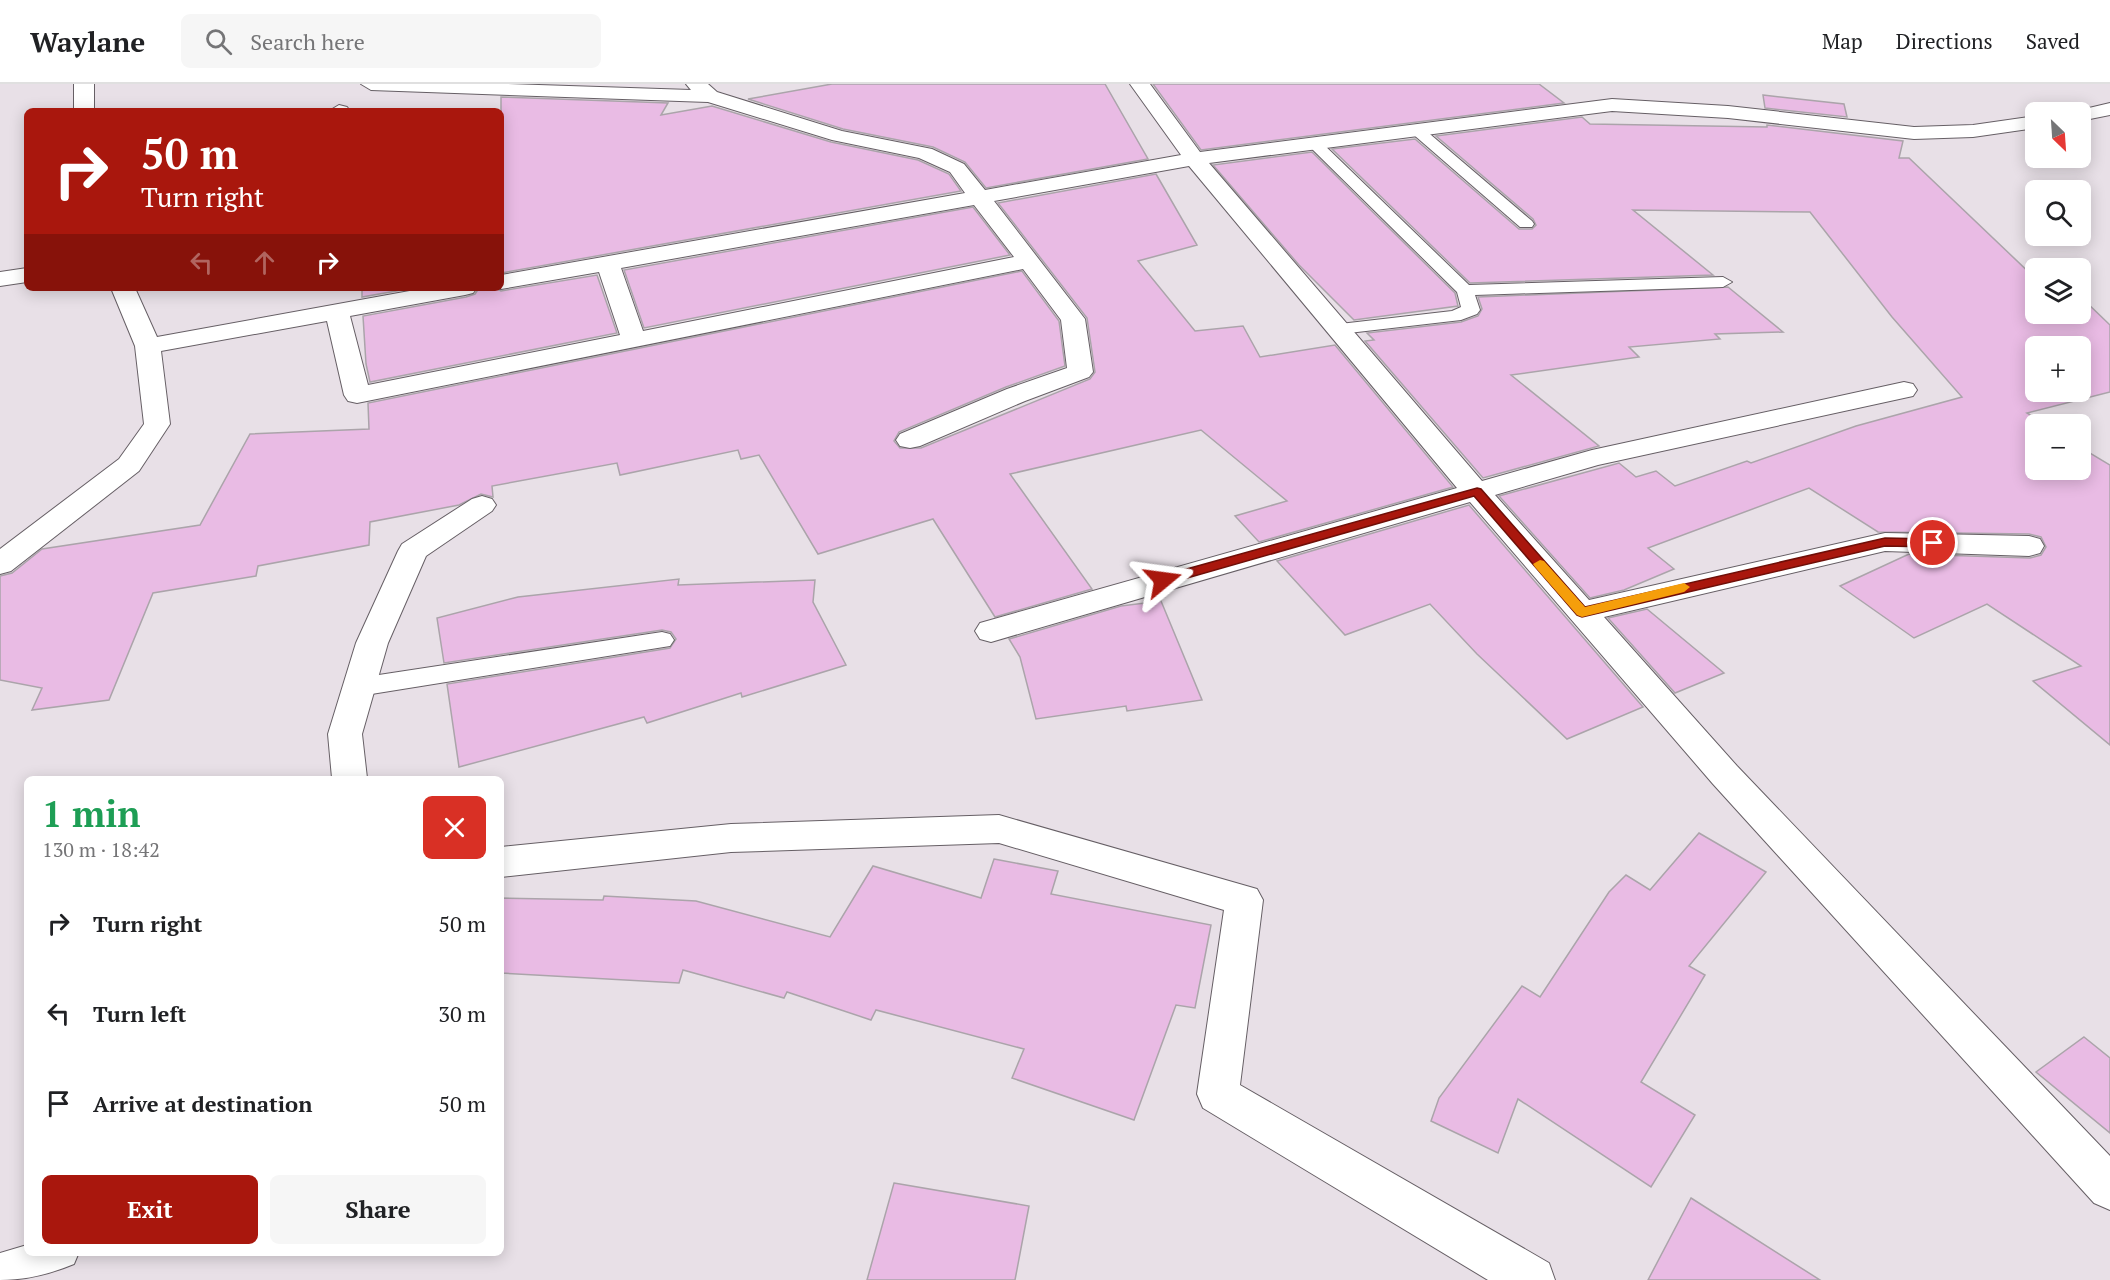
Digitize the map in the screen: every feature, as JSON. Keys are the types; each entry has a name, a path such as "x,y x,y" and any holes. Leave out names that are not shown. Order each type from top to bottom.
{"street":[{"path":"84,84 84,108"},
{"path":"371,84 428,88 703,90 839,136 925,153 957,168 1073,320 1080,372 1016,395 910,440"},
{"path":"1140,84 1194,159 1340,328 1477,492 1725,775 2110,1188"},
{"path":"428,88 429,108"},
{"path":"504,281 1194,159 1419,132 1612,105 1728,112 1914,133 1973,131 2025,124"},
{"path":"2091,113 2110,110"},
{"path":"337,312 357,395 633,338 1030,261"},
{"path":"608,263 633,338"},
{"path":"0,279 24,275"},
{"path":"0,564 129,465 156,424 148,346 124,291"},
{"path":"148,346 337,312 434,291"},
{"path":"991,631 1592,458 1904,390"},
{"path":"350,776 345,735 372,643 413,551 482,505"},
{"path":"1582,612 1885,542 2029,546"},
{"path":"504,862 731,838 999,829 1244,900 1218,1094 1532,1280"}],"lane":[{"path":"1419,132 1526,224"},
{"path":"1315,144 1381,211 1465,290 1471,310 1455,316 1340,328"},
{"path":"1465,290 1723,282"},
{"path":"359,687 662,640"},
{"path":"0,1270 48,1256"}],"building":[{"path":"832,84 1105,84 1148,159 986,188 965,162 933,147 843,129 748,99"},
{"path":"1153,84 1539,84 1564,103 1201,150"},
{"path":"1763,95 1844,104 1847,117 1765,108"},
{"path":"501,97 668,103 661,115 712,106 831,142 918,160 949,174 961,191 504,272 504,108 501,108"},
{"path":"1582,117 1590,124 1767,127 1767,125 1903,141 1899,158 1909,158 2025,269 2025,324 2091,324 2091,307 2110,325 2110,392 2091,397 2091,336 2025,336 2025,402 2070,402 2025,414 2025,480 2091,480 2091,454 2110,465 2110,745 2033,681 2081,666 1987,604 1914,638 1840,586 1909,554 2030,558 2041,555 2046,547 2041,537 2029,534 1878,532 1809,488 1648,548 1674,569 1624,590 1590,598 1499,496 1619,463 1636,477 1656,471 1675,486 1747,461 1751,463 1856,426 1962,397 1892,317 1810,212 1633,210 1713,275 1470,283 1332,149 1415,139 1519,229 1532,229 1536,225 1533,219 1436,136"},
{"path":"1312,152 1455,293 1458,306 1354,320 1299,265 1213,165"},
{"path":"1156,174 1197,245 1138,261 1195,331 1243,326 1260,357 1335,345 1453,487 1259,542 1235,516 1287,501 1201,430 1010,474 1092,589 995,617 933,519 818,554 759,455 741,459 738,450 620,475 617,463 492,486 493,497 481,494 459,505 370,522 369,545 258,566 256,576 153,593 109,700 32,710 42,688 0,680 0,576 12,573 42,549 200,525 250,434 369,429 368,403 1022,271 1059,321 1065,366 1006,387 899,432 894,441 900,448 921,448 1090,379 1095,372 1087,318 998,203"},
{"path":"973,207 1010,255 644,328 624,270"},
{"path":"597,275 617,333 370,382 366,364 363,316 466,297 477,291 504,290"},
{"path":"1728,287 1783,332 1715,334 1720,339 1629,347 1639,357 1511,375 1599,446 1483,478 1365,341 1374,340 1367,333 1461,322 1478,316 1482,309 1478,297"},
{"path":"362,291 396,291 362,297"},
{"path":"1469,505 1643,707 1567,739 1477,654 1430,604 1345,635 1277,561"},
{"path":"679,579 678,585 815,580 813,602 846,665 742,697 741,693 647,723 644,717 459,767 447,684 670,648 676,639 671,632 662,630 444,663 437,618 518,597"},
{"path":"1161,601 1202,700 1127,711 1126,706 1036,719 1020,657 1009,639 1121,606"},
{"path":"1647,609 1724,673 1675,693 1608,618"},
{"path":"1699,833 1766,872 1689,966 1705,975 1641,1082 1695,1115 1651,1187 1518,1099 1498,1153 1431,1121 1439,1098 1522,986 1540,997 1609,892 1626,875 1650,890"},
{"path":"994,859 1058,871 1051,894 1211,925 1195,1008 1176,1005 1134,1120 1012,1078 1024,1049 876,1010 871,1020 787,992 784,998 683,970 679,983 504,973 504,898 603,900 604,896 696,901 830,937 873,866 981,898"},
{"path":"2084,1037 2110,1058 2110,1133 2036,1072"},
{"path":"894,1183 1029,1206 1015,1280 867,1280"},
{"path":"1691,1198 1820,1280 1648,1280"}],"slow traffic":[{"path":"1540,564 1582,612 1684,587"}],"route":[{"path":"1163,580 1477,492 1582,612 1885,542 1933,543"}]}
